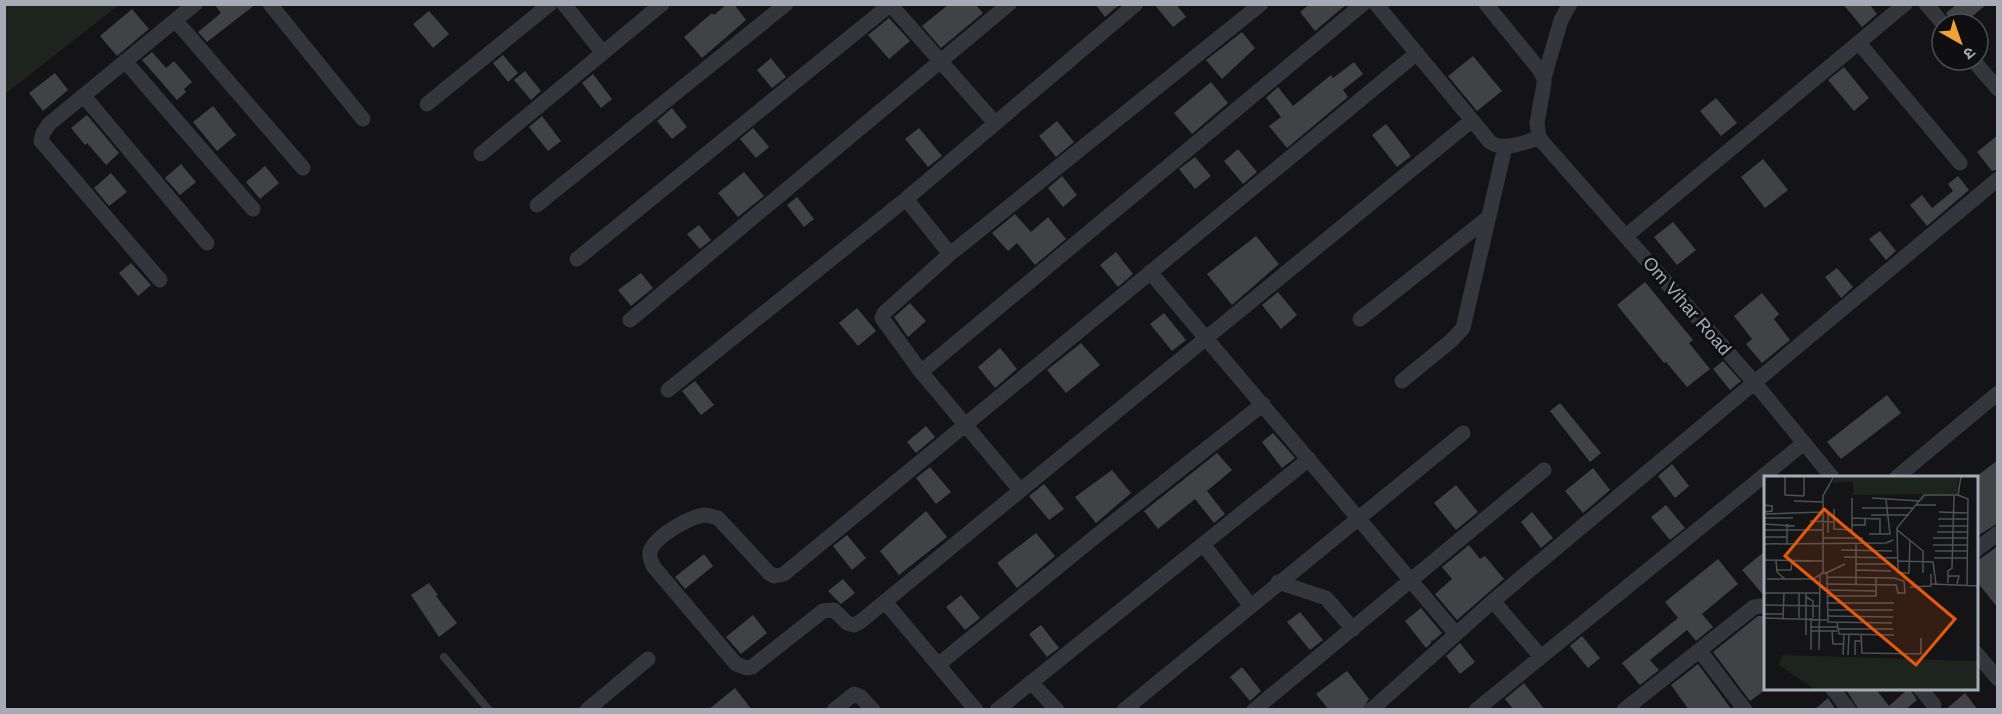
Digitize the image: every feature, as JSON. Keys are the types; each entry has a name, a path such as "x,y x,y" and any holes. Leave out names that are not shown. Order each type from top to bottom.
{"street":[{"path":"160,280 41,141 49,124 195,4"},
{"path":"270,4 363,119"},
{"path":"427,104 550,4"},
{"path":"564,4 603,53"},
{"path":"481,154 662,4"},
{"path":"537,205 786,4"},
{"path":"630,320 1009,4"},
{"path":"668,390 906,199 1136,4"},
{"path":"1020,490 921,372 882,318 950,254 1261,4"},
{"path":"921,372 1364,4"},
{"path":"1376,4 1471,121 1490,142 1505,147 1539,138 1536,128 1544,78 1561,20 1570,4"},
{"path":"1486,4 1544,78"},
{"path":"577,259 890,5 995,123"},
{"path":"1626,236 1905,5"},
{"path":"176,21 303,168"},
{"path":"1858,44 1960,163"},
{"path":"1417,53 784,574 774,576 770,573 718,518 707,515 684,522 670,531 651,549 650,556 653,566 736,664 747,668 752,667 823,611 834,610 847,622 855,625 886,603 1020,490 1471,121"},
{"path":"125,61 253,209"},
{"path":"1984,72 1998,88"},
{"path":"84,96 207,243"},
{"name":"Om Vihar Road","path":"1539,138 1754,382 1831,476"},
{"path":"1402,381 1452,340 1463,328 1505,147"},
{"path":"1371,710 1493,601 1998,179"},
{"path":"906,199 950,254"},
{"path":"1360,320 1489,217"},
{"path":"1150,272 1456,634"},
{"path":"1898,476 1998,393"},
{"path":"939,664 1263,404"},
{"path":"1124,710 1463,433"},
{"path":"1476,710 1803,443"},
{"path":"997,710 1309,459"},
{"path":"1254,710 1545,470"},
{"path":"1978,549 1998,533"},
{"path":"1203,544 1250,605"},
{"path":"1278,582 1326,598 1353,629"},
{"path":"1493,601 1541,657"},
{"path":"886,603 976,710"},
{"path":"1624,710 1754,607 1764,608"},
{"path":"1700,651 1745,710"},
{"path":"1978,654 1995,672"},
{"path":"587,710 648,659"},
{"path":"1031,682 1057,710"},
{"path":"1834,690 1849,710"},
{"path":"1922,690 1935,705"},
{"path":"834,710 854,694 861,697 873,710"}],"lane":[{"path":"444,657 489,710"}],"shaded area":[{"path":"5,4 119,4 119,5 5,94"}],"building":[{"path":"214,4 256,4 207,42 198,32 221,13"},
{"path":"727,4 734,4 746,20 702,58 684,37 712,13 714,15"},
{"path":"949,4 975,4 983,13 941,48 922,26"},
{"path":"1095,4 1120,4 1105,17"},
{"path":"1154,4 1176,4 1186,17 1173,27"},
{"path":"1310,4 1347,4 1315,31 1300,12"},
{"path":"1843,4 1869,4 1877,14 1862,27"},
{"path":"1957,4 1987,4 1977,12 1947,12"},
{"path":"132,9 149,29 117,56 100,36"},
{"path":"429,11 449,34 433,48 413,24"},
{"path":"889,18 910,41 889,59 868,35"},
{"path":"1242,32 1255,48 1222,79 1206,60"},
{"path":"152,52 166,68 174,61 192,82 177,100 142,60"},
{"path":"503,55 518,73 508,82 493,63"},
{"path":"1473,56 1502,91 1477,111 1448,76"},
{"path":"771,58 786,77 772,88 757,70"},
{"path":"1354,62 1363,74 1343,90 1348,97 1287,148 1269,126 1281,117 1266,98 1278,87 1293,106 1331,75 1333,78"},
{"path":"1844,67 1869,98 1854,111 1828,80"},
{"path":"525,71 541,91 531,100 514,80"},
{"path":"55,73 68,90 43,111 29,93"},
{"path":"593,74 612,99 601,108 582,83"},
{"path":"1211,82 1228,103 1192,134 1174,113"},
{"path":"1716,98 1737,123 1721,136 1700,111"},
{"path":"213,106 236,135 217,151 193,122"},
{"path":"672,108 687,127 672,139 657,121"},
{"path":"87,115 119,153 106,165 71,128"},
{"path":"542,116 561,141 548,151 529,127"},
{"path":"1057,121 1074,142 1056,157 1039,136"},
{"path":"1386,124 1411,156 1397,167 1372,135"},
{"path":"753,128 769,147 756,158 740,139"},
{"path":"919,128 942,156 928,167 905,139"},
{"path":"1998,135 1998,169 1992,171 1977,152"},
{"path":"1238,149 1257,172 1243,184 1224,161"},
{"path":"1195,157 1211,176 1195,189 1179,169"},
{"path":"1763,159 1788,190 1765,208 1741,177"},
{"path":"181,164 196,182 180,195 165,178"},
{"path":"265,166 279,183 260,199 246,182"},
{"path":"744,172 764,196 738,217 718,193"},
{"path":"111,173 127,192 109,206 94,188"},
{"path":"1062,176 1077,195 1063,207 1048,188"},
{"path":"1958,176 1969,190 1927,226 1910,205 1922,195 1932,208 1953,191 1948,184"},
{"path":"797,197 814,219 804,227 787,205"},
{"path":"1015,214 1031,232 1048,217 1066,239 1035,265 1017,243 1008,251 992,233"},
{"path":"1673,222 1696,250 1677,265 1654,237"},
{"path":"699,225 711,240 700,249 687,234"},
{"path":"1880,231 1896,251 1886,260 1869,239"},
{"path":"1256,236 1279,264 1232,305 1207,274"},
{"path":"1116,252 1133,274 1118,287 1100,265"},
{"path":"131,263 151,285 138,296 119,273"},
{"path":"1837,268 1853,287 1841,298 1825,277"},
{"path":"641,273 653,288 631,306 618,290"},
{"path":"1645,282 1693,340 1689,343 1710,369 1687,387 1666,362 1664,363 1617,305"},
{"path":"1278,292 1297,315 1281,329 1262,305"},
{"path":"1762,293 1779,314 1774,319 1790,340 1762,363 1746,344 1752,339 1734,316"},
{"path":"910,303 926,321 908,337 894,317"},
{"path":"857,308 876,331 858,346 839,323"},
{"path":"1164,313 1186,340 1172,351 1150,324"},
{"path":"1081,343 1100,365 1066,393 1047,370"},
{"path":"1000,348 1017,369 995,388 978,367"},
{"path":"1723,361 1741,381 1730,390 1713,369"},
{"path":"695,381 714,405 701,415 682,391"},
{"path":"1887,395 1901,413 1841,459 1827,442"},
{"path":"1560,403 1601,453 1590,462 1550,411"},
{"path":"926,426 935,437 916,453 907,442"},
{"path":"1273,433 1295,458 1282,468 1262,442"},
{"path":"1217,453 1232,470 1207,491 1225,514 1214,523 1195,499 1158,529 1144,511"},
{"path":"1998,460 1998,523 1979,535 1978,476"},
{"path":"1672,464 1689,486 1675,498 1658,476"},
{"path":"930,467 951,492 936,504 916,478"},
{"path":"1593,468 1610,490 1583,513 1565,491"},
{"path":"1112,470 1131,493 1096,523 1075,497"},
{"path":"1044,484 1064,509 1049,520 1029,496"},
{"path":"1456,485 1478,512 1456,530 1434,503"},
{"path":"1666,505 1685,528 1670,540 1651,517"},
{"path":"926,511 947,537 899,575 880,551"},
{"path":"1532,512 1553,538 1541,548 1521,522"},
{"path":"1036,533 1055,556 1017,588 997,563"},
{"path":"847,535 866,558 852,570 833,546"},
{"path":"1469,545 1480,559 1485,556 1504,579 1457,620 1435,594 1452,579 1442,567"},
{"path":"1998,546 1998,608 1978,583 1978,560"},
{"path":"1764,552 1764,596 1742,570"},
{"path":"704,554 713,566 685,589 675,577"},
{"path":"1718,559 1738,584 1702,614 1713,627 1696,641 1687,630 1650,660 1659,670 1640,685 1622,663 1678,618 1665,602"},
{"path":"843,579 855,593 841,604 828,591"},
{"path":"429,583 457,623 439,637 411,595"},
{"path":"961,595 980,618 965,630 946,607"},
{"path":"1421,608 1442,633 1433,641 1432,639 1426,648 1405,621"},
{"path":"1300,612 1323,640 1310,650 1287,622"},
{"path":"753,615 767,633 741,654 726,637"},
{"path":"1758,616 1764,616 1765,690 1750,701 1713,652"},
{"path":"1041,625 1059,648 1047,657 1029,634"},
{"path":"1582,636 1600,658 1588,668 1570,646"},
{"path":"1460,643 1475,662 1460,674 1446,656"},
{"path":"1698,664 1732,710 1689,710 1671,685"},
{"path":"1242,667 1261,691 1250,701 1230,677"},
{"path":"1347,671 1369,699 1362,710 1329,710 1316,694"},
{"path":"1524,683 1545,710 1514,710 1505,699"},
{"path":"735,688 752,710 708,710"},
{"path":"1846,690 1877,690 1889,706 1907,690 1910,690 1917,700 1905,710 1859,710"},
{"path":"1965,693 1978,710 1945,710"},
{"path":"1828,698 1836,710 1814,710"}]}
